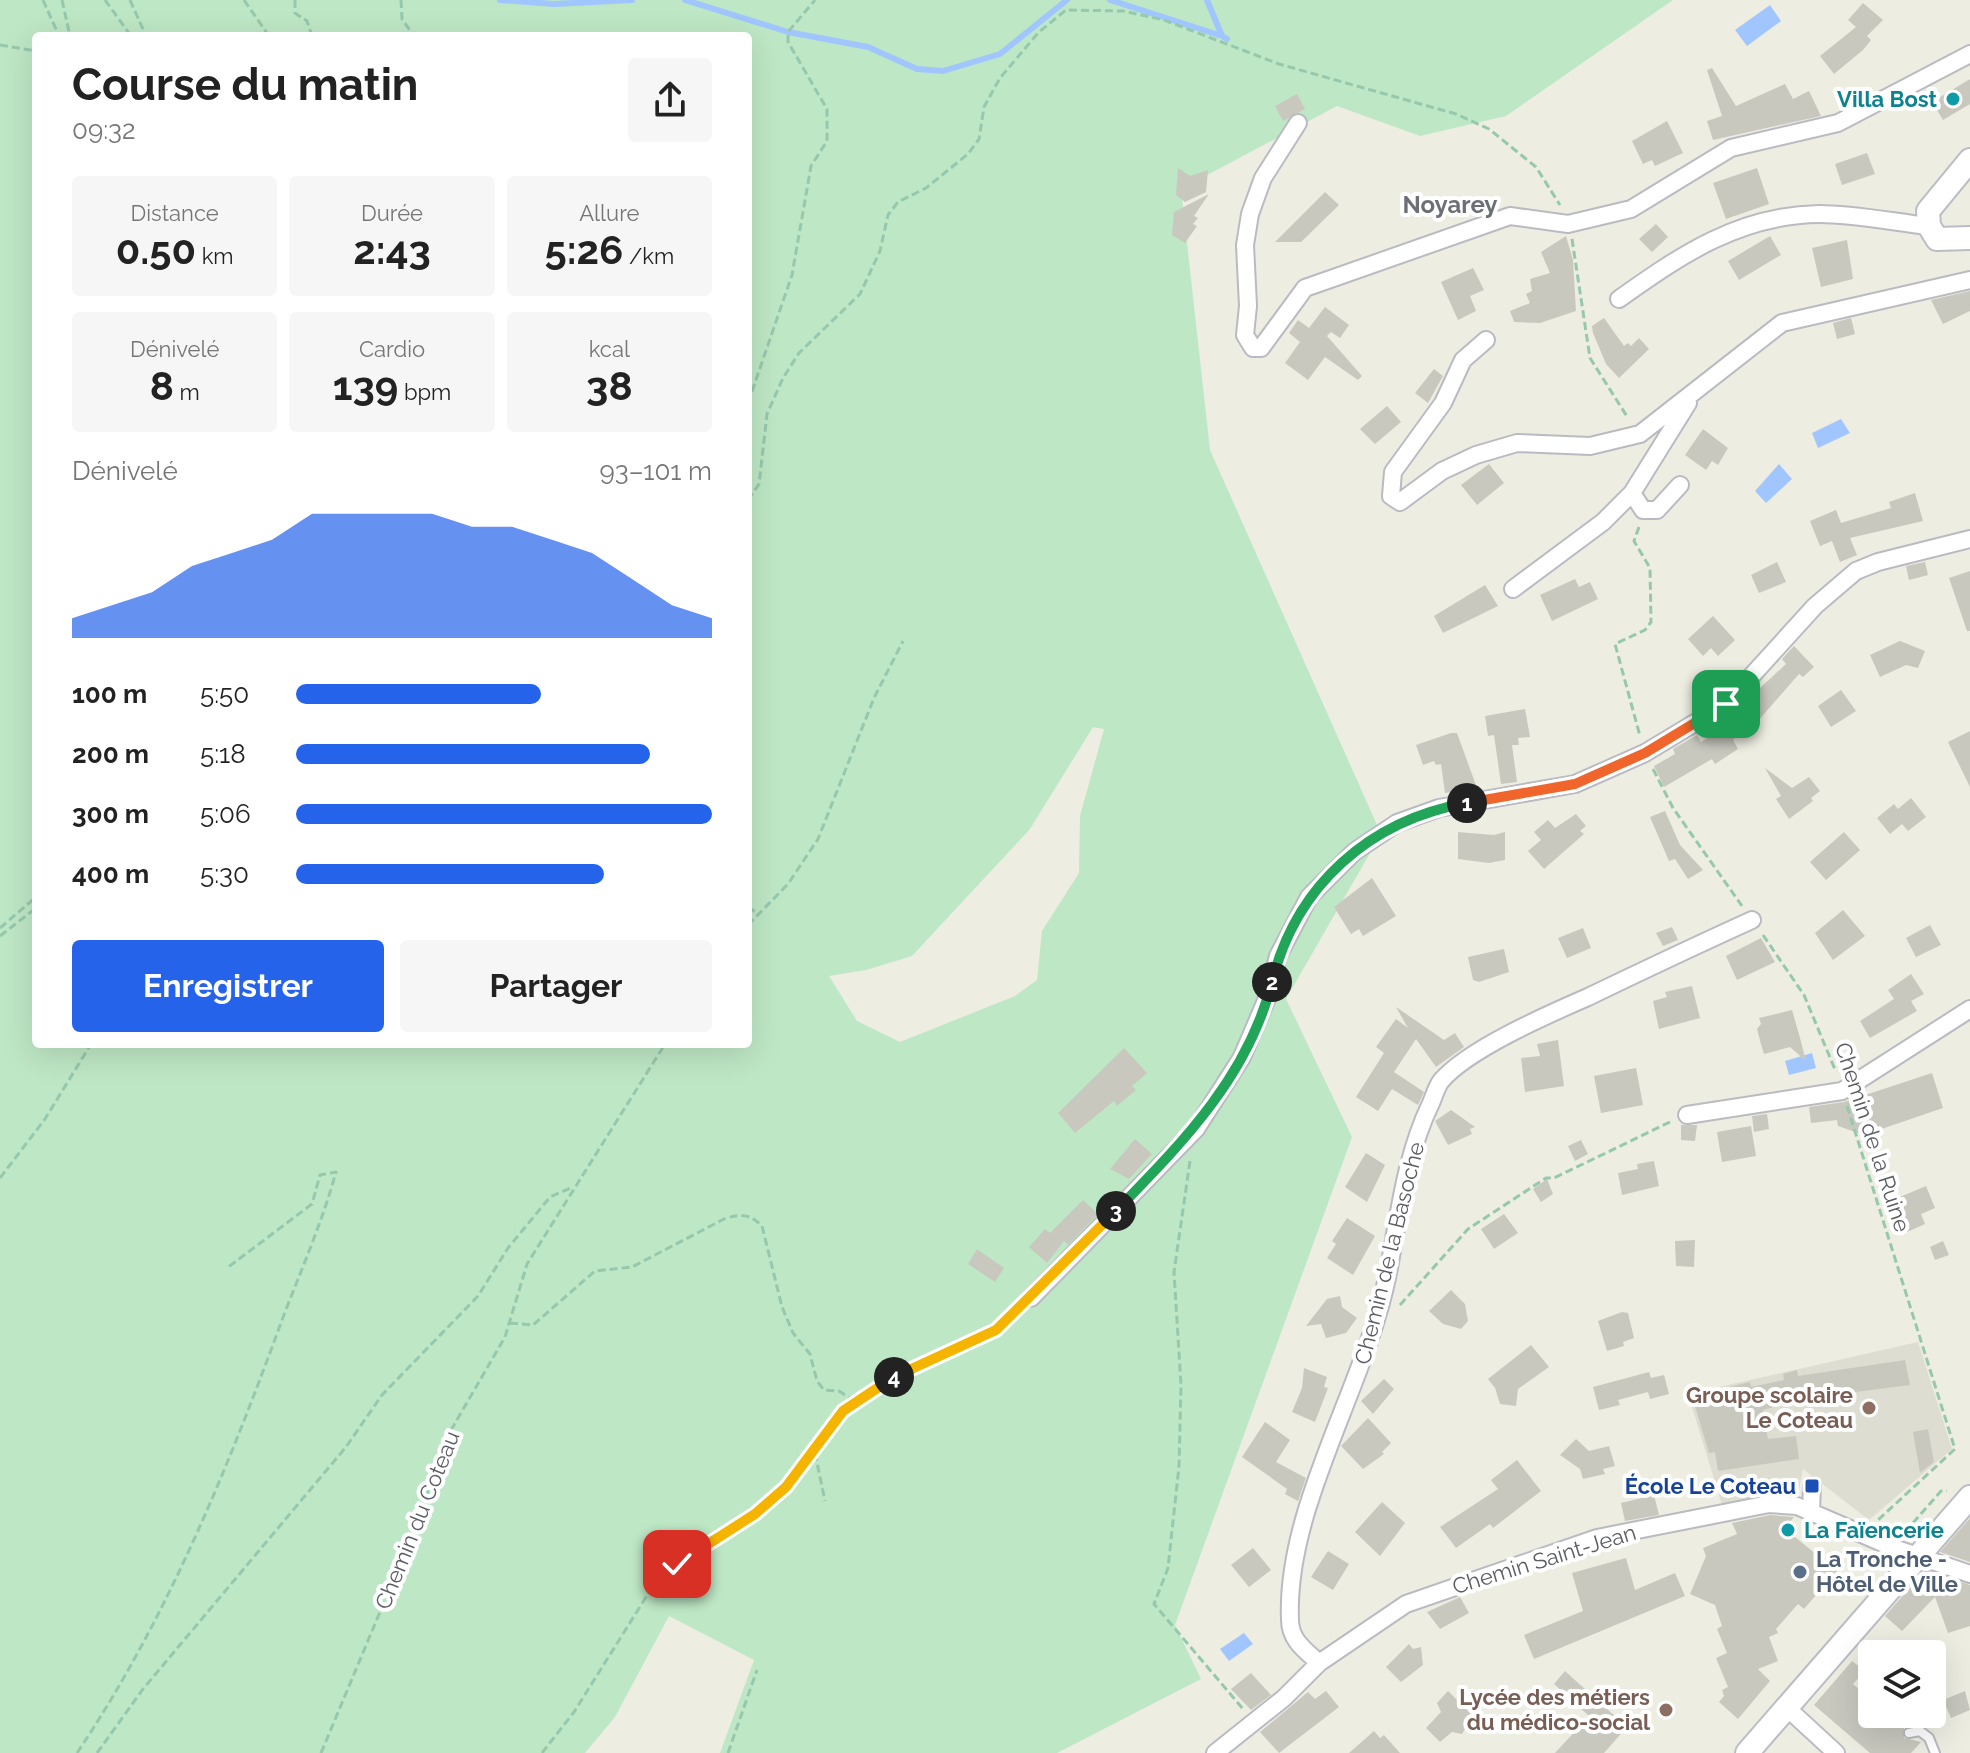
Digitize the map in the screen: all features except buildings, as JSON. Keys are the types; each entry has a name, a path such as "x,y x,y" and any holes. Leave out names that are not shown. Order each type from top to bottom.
{"main road":[{"path":"1970,160 1928,211 1929,226 1937,239 1970,238"},
{"path":"1747,1753 1905,1552 1963,1494"}],"street":[{"path":"1298,123 1263,178 1250,214 1245,245 1248,306 1245,335 1253,348 1261,348 1267,342 1279,319 1305,288 1510,216 1568,224 1631,209 1731,148 1838,123 1970,54"},
{"path":"1619,299 1692,248 1729,231 1785,216 1822,214 1929,226"},
{"path":"1486,340 1463,360 1443,403 1393,472 1391,496 1400,502 1442,471 1476,455 1517,443 1590,446 1640,434 1782,323 1970,280"},
{"path":"1513,589 1603,522 1632,493 1692,396"},
{"path":"1632,493 1643,510 1657,510 1680,485"},
{"path":"1031,1298 1196,1129 1242,1057 1268,996 1278,956 1309,897 1354,852 1397,823 1439,808 1575,784 1645,753 1726,704 1815,606 1856,571 1878,562 1970,539"},
{"name":"Chemin de la Basoche","path":"1319,1663 1294,1640 1289,1622 1302,1531 1371,1340 1387,1277 1401,1186 1422,1120 1441,1081 1484,1049 1528,1024 1752,920"},
{"path":"1687,1115 1842,1091 1970,1009"},
{"path":"1811,1512 1812,1486"},
{"name":"Chemin Saint-Jean","path":"1215,1753 1319,1663 1406,1604 1597,1538 1769,1504 1797,1506 1905,1552 1970,1574"},
{"path":"1786,1707 1836,1753"}],"lane":[{"path":"1909,1733 1920,1731 1929,1738 1935,1753"}],"path":[{"path":"43,0 57,32"},
{"path":"62,0 69,32"},
{"path":"105,0 128,32"},
{"path":"130,0 144,32"},
{"path":"244,0 266,32"},
{"path":"295,0 295,13 307,21 311,32"},
{"path":"401,0 402,19 411,32"},
{"path":"752,391 792,275 811,166 827,141 827,109 788,42 788,32 815,0"},
{"path":"752,494 759,484 767,414 783,378 799,353 860,294 880,251 888,215 898,202 926,188 968,154 979,139 984,107 1000,78 1039,32 1066,10 1123,11 1164,20 1279,64 1456,114 1489,129 1536,167 1558,201 1568,224"},
{"path":"0,45 32,50"},
{"path":"752,921 788,884 818,839 874,698 903,641"},
{"name":"Chemin de la Ruine","path":"1645,753 1673,808 1804,995 1830,1050 1955,1449 1881,1516 1866,1536"},
{"path":"0,928 32,900"},
{"path":"752,910 758,914"},
{"path":"0,936 32,911"},
{"path":"0,1178 45,1119 89,1048"},
{"name":"Chemin du Coteau","path":"321,1753 413,1533 447,1437 510,1323 527,1264 662,1048"},
{"path":"1397,1307 1468,1229 1546,1178 1554,1178 1687,1115"},
{"path":"1196,1129 1174,1272 1181,1385 1179,1466 1168,1568 1154,1604 1253,1721"},
{"path":"77,1753 112,1701 239,1438 323,1220 336,1172 320,1175 312,1204 227,1268"},
{"path":"97,1753 143,1689 336,1458 382,1395 478,1296 508,1248 550,1197 573,1187"},
{"path":"510,1323 533,1325 595,1271 632,1267 726,1218 742,1214 754,1217 762,1226 782,1307 793,1333 810,1354 817,1381 824,1390 839,1391 856,1402"},
{"path":"542,1753 574,1712 653,1586 677,1564 755,1514 786,1487 815,1453 843,1411 900,1374 996,1330 1031,1298"},
{"path":"815,1453 825,1501"},
{"path":"1905,1552 1913,1520 1941,1491 1963,1494"},
{"path":"728,1753 757,1670"}],"shaded area":[{"name":"Groupe scolaire Le Coteau","path":"1918,1342 1952,1449 1869,1520 1803,1469 1798,1495 1723,1508 1688,1394"}],"green space":[{"path":"0,0 1673,0 1506,116 1420,136 1337,106 1181,189 1210,450 1381,834 1286,999 1352,1137 1175,1625 1201,1679 1057,1753 720,1753 754,1660 669,1616 615,1717 585,1753 0,1753","holes":["1093,727 1104,729 1080,816 1079,873 1042,931 1037,980 1015,996 900,1042 857,1021 829,976 866,970 912,956 1030,829"]}],"water":[{"path":"1770,5 1781,21 1747,46 1735,30"},
{"path":"1841,419 1850,433 1818,448 1812,433"},
{"path":"1779,464 1792,479 1766,503 1755,491"},
{"path":"1812,1053 1816,1068 1789,1075 1785,1061"},
{"path":"1244,1633 1253,1644 1229,1661 1220,1649"}],"waterway":[{"path":"500,0 554,4 632,0"},
{"path":"685,0 788,32 868,47 917,69 943,71 1000,54 1067,0"},
{"path":"1110,0 1222,36"},
{"path":"1207,0 1222,36 1227,39"}],"place":[{"name":"Villa Bost","path":"1953,99"},
{"name":"Groupe scolaire Le Coteau","path":"1869,1408"},
{"name":"École Le Coteau","path":"1812,1486"},
{"name":"La Faïencerie","path":"1788,1530"},
{"name":"La Tronche - Hôtel de Ville","path":"1800,1572"},
{"name":"Lycée des métiers du médico-social","path":"1666,1710"}],"district":[{"name":"Noyarey","path":"1450,205"}],"route":[{"path":"677,1564 755,1514 786,1487 815,1453 843,1411 900,1374 996,1330 1196,1129 1242,1057 1268,996 1278,956 1309,897 1354,852 1397,823 1439,808 1575,784 1611,770 1703,720 1726,704"}]}
